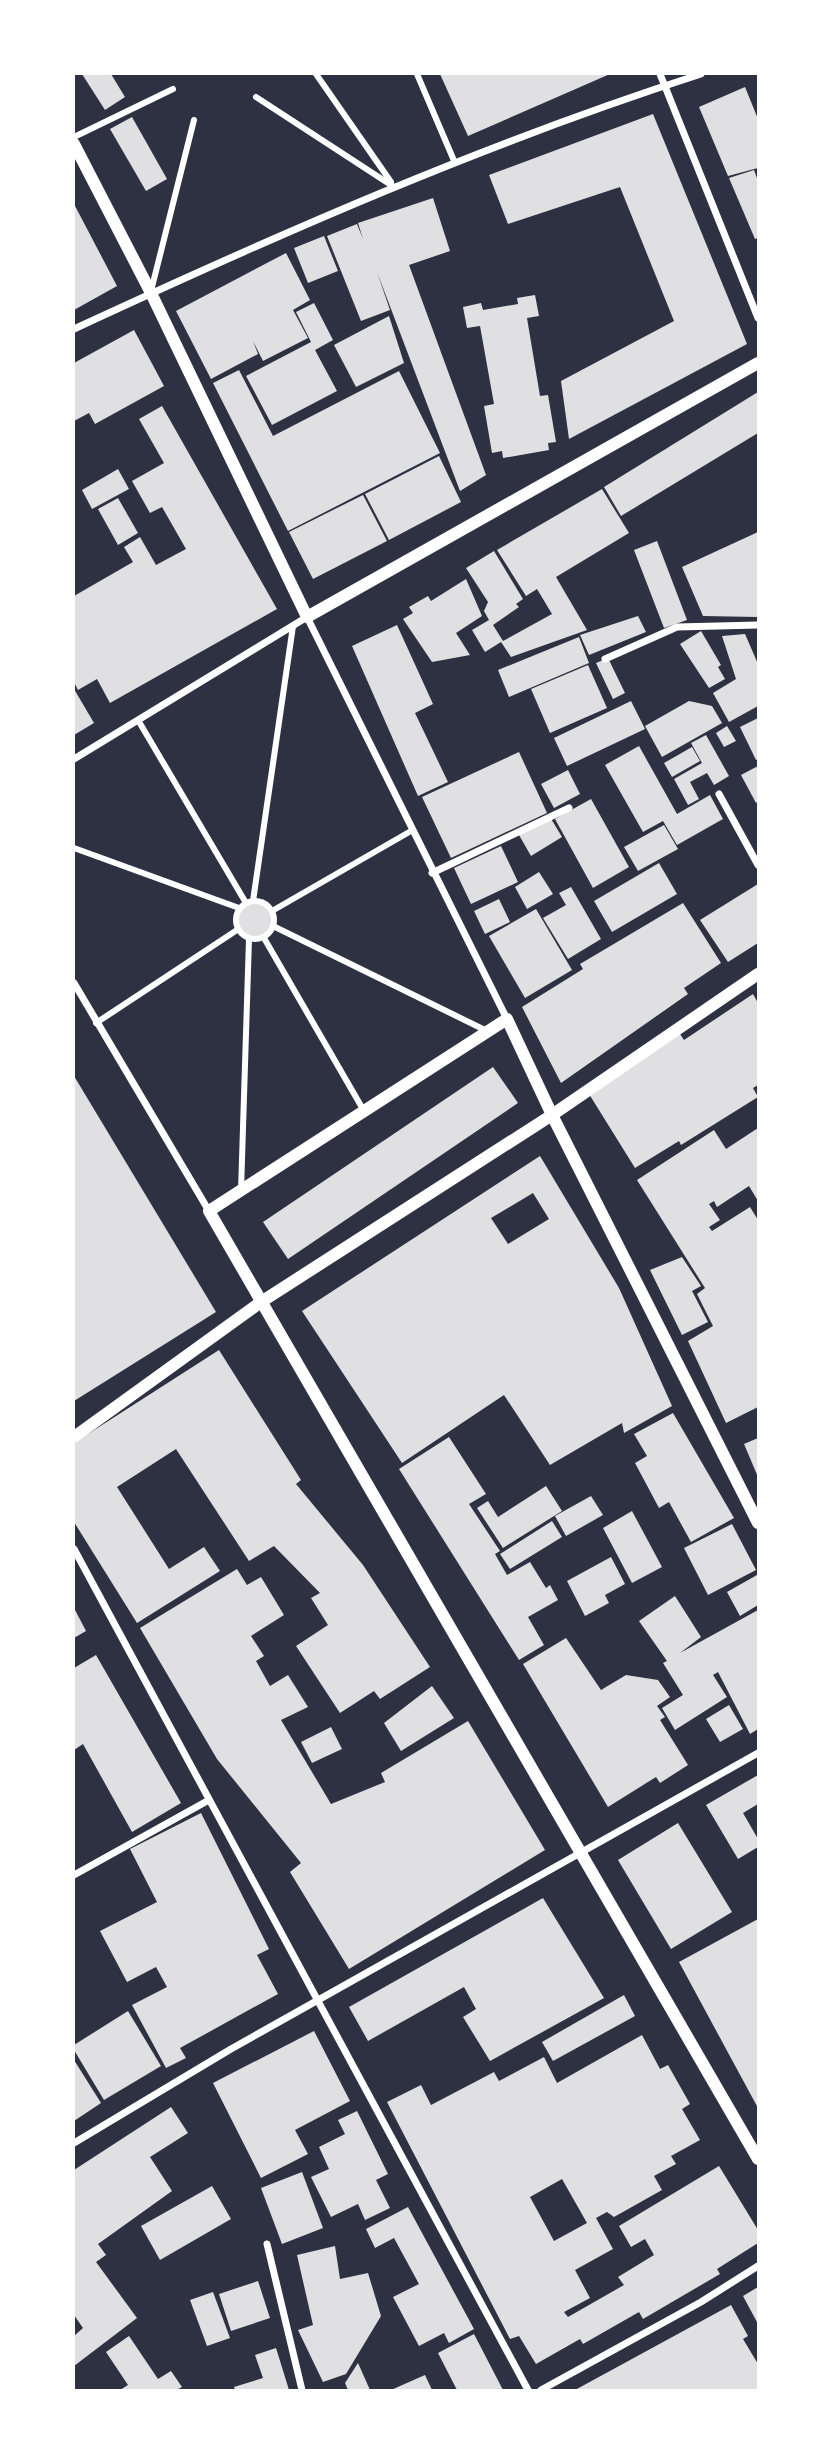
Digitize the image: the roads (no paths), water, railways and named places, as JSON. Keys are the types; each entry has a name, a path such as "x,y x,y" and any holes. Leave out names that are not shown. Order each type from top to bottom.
{"street":[{"path":"316,74 394,187"},
{"path":"417,74 455,163"},
{"path":"660,74 758,318"},
{"path":"74,329 394,187 665,85 701,74"},
{"path":"74,137 173,89"},
{"path":"256,97 394,187"},
{"path":"151,293 194,120"},
{"path":"74,144 151,293 411,831 758,1523"},
{"path":"74,759 307,617 758,363"},
{"path":"605,659 677,627 758,625"},
{"path":"74,848 246,904 267,905 272,911 273,926 264,938 249,939 237,930 235,922 246,904 293,626"},
{"path":"138,720 246,904"},
{"path":"719,794 758,865"},
{"path":"432,873 569,808"},
{"path":"272,911 411,831"},
{"path":"273,926 488,1032"},
{"path":"96,1023 237,930"},
{"path":"264,938 364,1111"},
{"path":"241,1193 249,939"},
{"path":"74,1437 261,1302 552,1115 758,974"},
{"path":"74,983 758,2159"},
{"path":"209,1211 241,1193 507,1019"},
{"path":"74,1549 528,2390"},
{"path":"74,2143 170,2084 758,1753"},
{"path":"74,1875 209,1800"},
{"path":"267,2244 302,2390"},
{"path":"541,2390 701,2302 758,2266"}]}
